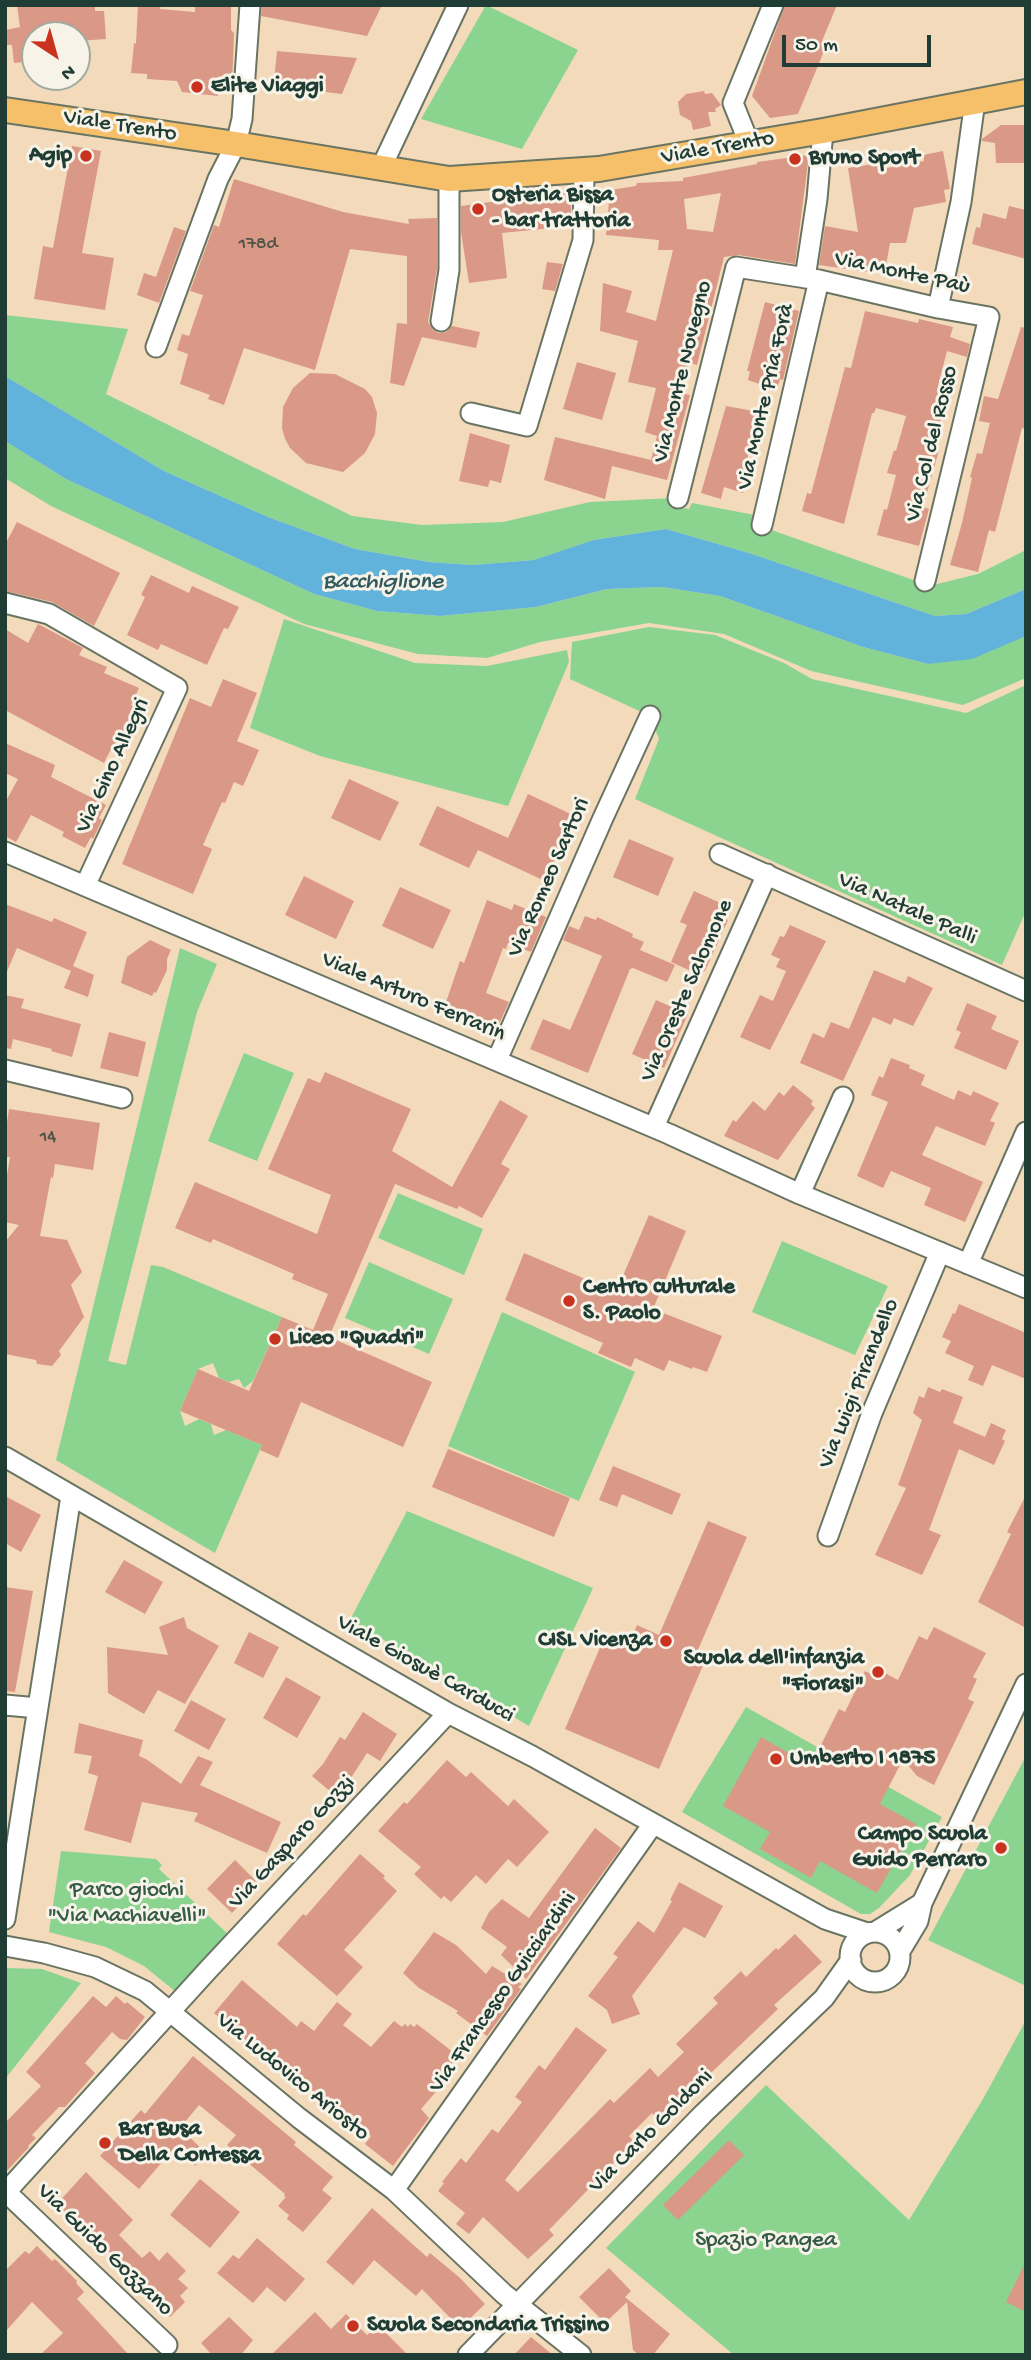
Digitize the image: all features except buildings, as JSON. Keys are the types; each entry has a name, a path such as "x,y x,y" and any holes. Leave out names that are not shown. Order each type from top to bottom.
{"main road":[{"name":"Viale Trento","path":"5,110 449,179 584,170 823,131 1026,92"}],"street":[{"path":"156,347 218,179 236,144 242,119 250,5"},
{"path":"381,168 458,5"},
{"path":"749,144 733,103 773,5"},
{"path":"938,308 961,202 975,101"},
{"path":"812,279 823,131"},
{"path":"471,413 527,426 583,240 584,170"},
{"path":"440,321 449,270 449,179"},
{"name":"Via Monte Novegno","path":"678,498 736,267 812,279"},
{"name":"Via Monte Paù","path":"812,279 989,317"},
{"name":"Via Monte Pria Forà","path":"762,525 812,279"},
{"name":"Via Col del Rosso","path":"925,581 989,317"},
{"name":"Via Gino Allegri","path":"5,603 49,614 177,688 85,886"},
{"name":"Via Romeo Sartori","path":"497,1060 650,716"},
{"name":"Viale Arturo Ferrarin","path":"5,852 497,1060 800,1194 1026,1289"},
{"name":"Via Natale Palli","path":"720,854 1026,991"},
{"name":"Via Oreste Salomone","path":"654,1128 767,874"},
{"path":"5,1070 122,1098"},
{"path":"800,1194 843,1097"},
{"path":"968,1264 1026,1132"},
{"name":"Via Luigi Pirandello","path":"828,1536 872,1413 940,1252"},
{"name":"Viale Giosuè Carducci","path":"5,1457 449,1713 825,1919 871,1933"},
{"path":"5,1919 71,1496"},
{"path":"922,1903 871,1933 859,1937 851,1956 858,1975 872,1981 888,1978 898,1967 900,1951 918,1921 922,1903 1026,1684"},
{"path":"5,1705 38,1708"},
{"name":"Via Gasparo Gozzi","path":"6,2193 171,2011 449,1713"},
{"name":"Via Francesco Guicciardini","path":"394,2190 653,1824"},
{"name":"Viale Giosuè Carducci","path":"825,1919 851,1956"},
{"path":"871,1933 891,1937 900,1951"},
{"name":"Via Ludovico Ariosto","path":"5,1946 95,1967 145,1991 299,2118 394,2190 517,2304 581,2355"},
{"name":"Via Carlo Goldoni","path":"468,2355 703,2114 824,1998 851,1956"},
{"name":"Via Carlo Goldoni","path":"824,1998 865,1979"},
{"name":"Via Guido Gozzano","path":"6,2193 167,2345"}],"green space":[{"path":"486,5 578,50 522,149 421,119"},
{"path":"5,315 128,329 106,394 352,516 422,525 503,522 590,502 674,498 672,506 689,509 692,503 765,517 763,527 919,582 937,584 978,574 1026,550 1026,589 966,614 935,616 749,553 666,529 593,540 534,560 473,565 429,562 355,549 268,517 164,471 5,376"},
{"path":"5,441 66,479 314,594 377,611 440,616 536,607 607,589 662,587 720,596 863,647 928,664 1026,636 1026,678 963,705 811,671 724,634 649,623 540,642 487,658 418,654 304,624 51,506 5,478"},
{"path":"284,619 415,663 487,666 567,650 569,662 508,806 320,756 250,728"},
{"path":"649,627 715,635 784,663 812,679 966,713 1026,685 1026,911 1002,965 635,799 659,739 650,716 570,679 572,642"},
{"path":"180,948 217,964 197,1012 108,1361 126,1365 151,1265 163,1267 282,1317 253,1381 244,1388 239,1379 229,1382 219,1378 213,1363 198,1369 180,1411 185,1426 199,1419 211,1424 214,1435 226,1430 262,1445 215,1553 56,1460"},
{"path":"244,1053 294,1073 257,1161 208,1141"},
{"path":"398,1193 483,1229 464,1275 378,1238"},
{"path":"782,1241 888,1286 855,1355 752,1312"},
{"path":"369,1262 453,1299 429,1354 345,1318"},
{"path":"502,1312 635,1372 579,1501 448,1446"},
{"path":"407,1511 593,1588 529,1726 350,1620"},
{"name":"Umberto I 1875","path":"746,1707 942,1817 910,1875 870,1914 861,1914 682,1812"},
{"name":"Campo Scuola Guido Perraro","path":"1026,1756 1026,1986 928,1940"},
{"name":"Parco giochi \"Via Machiavelli\"","path":"61,1851 156,1859 162,1865 159,1869 229,1935 176,1992 144,1966 106,1947 49,1932"},
{"path":"5,1968 42,1969 81,1983 5,2079"},
{"name":"Spazio Pangea","path":"1026,2020 1026,2355 734,2355 606,2248 766,2085 909,2220 983,2099"}],"water":[{"name":"Bacchiglione","path":"5,376 164,471 268,517 355,549 429,562 473,565 534,560 593,540 666,529 749,553 935,616 966,614 1026,589 1026,636 972,659 928,664 863,647 720,596 662,587 607,589 536,607 440,616 377,611 314,594 66,479 5,441"}],"place":[{"name":"Elite Viaggi","path":"197,87"},
{"name":"Agip","path":"86,156"},
{"name":"Bruno Sport","path":"795,159"},
{"name":"Osteria Bissa - bar trattoria","path":"478,209"},
{"name":"Centro culturale S. Paolo","path":"569,1301"},
{"name":"Liceo \"Quadri\"","path":"275,1339"},
{"name":"CISL Vicenza","path":"666,1641"},
{"name":"Scuola dell'infanzia \"Fiorasi\"","path":"878,1672"},
{"name":"Umberto I 1875","path":"776,1759"},
{"name":"Campo Scuola Guido Perraro","path":"1001,1848"},
{"name":"Bar Busa Della Contessa","path":"105,2143"},
{"name":"Scuola Secondaria Trissino","path":"353,2326"}]}
